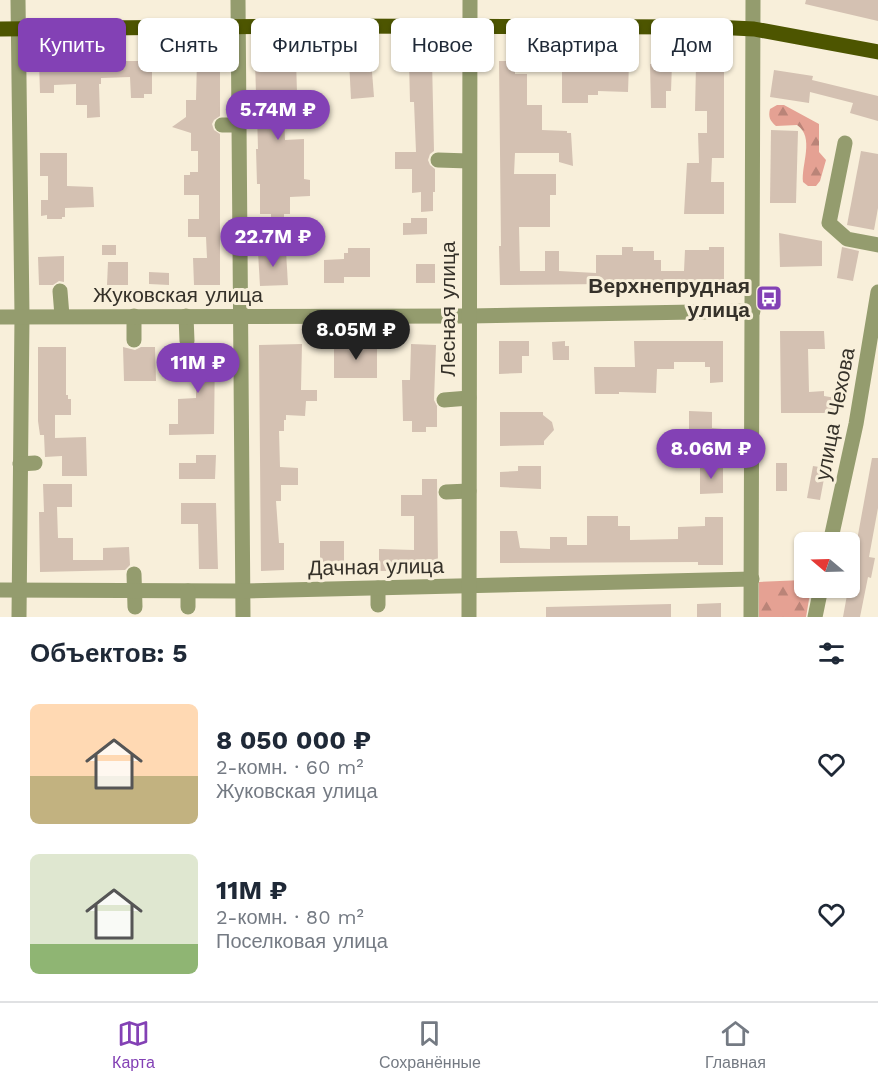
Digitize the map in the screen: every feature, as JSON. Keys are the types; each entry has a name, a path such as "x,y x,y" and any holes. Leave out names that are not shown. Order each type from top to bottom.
{"main road":[{"path":"239,27 391,26"},
{"path":"494,26 754,29 878,52"},
{"path":"0,29 18,29"}],"street":[{"path":"18,0 18,18"},
{"path":"238,0 238,18"},
{"name":"Лесная улица","path":"469,18 470,0"},
{"path":"751,617 753,0"},
{"path":"19,72 22,316 28,464 19,617"},
{"path":"238,72 243,617"},
{"name":"Лесная улица","path":"469,72 469,617"},
{"path":"222,125 239,125"},
{"path":"845,143 829,223 847,239 878,245"},
{"path":"438,160 469,160"},
{"path":"60,291 62,316"},
{"name":"улица Чехова","path":"833,532 856,424 878,292"},
{"name":"Жуковская улица","path":"0,316 469,316 753,311"},
{"path":"134,316 134,340"},
{"path":"186,316 187,340"},
{"path":"444,400 469,398"},
{"path":"446,492 469,491"},
{"path":"134,574 135,607"},
{"name":"Дачная улица","path":"0,590 243,591 378,588 404,581 469,586 752,579"},
{"path":"378,588 378,605"},
{"path":"188,591 188,607"},
{"path":"815,617 819,598"}],"green space":[{"path":"777,105 784,105 819,124 819,152 826,160 820,181 816,186 808,186 803,182 806,144 802,130 797,125 776,126 770,119 770,109"},
{"path":"794,580 794,598 809,598 806,617 759,617 759,582"}],"building":[{"path":"806,0 878,0 878,21 805,4"},
{"path":"126,61 138,61 138,72 152,72 152,94 144,94 144,98 131,98 130,77 101,78 101,84 99,84 100,117 87,118 87,105 76,105 76,84 54,85 54,93 40,93 39,72 126,72"},
{"path":"499,61 506,61 506,72 527,74 527,105 542,105 542,130 571,133 573,166 559,162 559,153 515,153 514,174 556,174 556,195 550,195 550,227 519,227 520,271 545,271 545,251 559,251 559,271 596,273 596,255 622,255 622,247 633,247 633,251 654,251 654,260 661,260 661,271 684,271 685,250 709,250 709,247 724,247 724,284 500,285 499,246 501,246"},
{"path":"650,64 651,72 672,72 671,91 666,91 666,108 651,108"},
{"path":"774,70 813,76 812,80 878,96 878,121 850,113 853,103 810,92 809,103 770,97"},
{"path":"197,72 220,72 220,116 212,124 214,130 220,134 220,285 194,285 193,258 207,258 206,237 188,237 188,219 199,219 199,195 184,195 184,175 198,172 198,151 191,151 191,133 172,127 186,117 186,100 196,100"},
{"path":"255,72 296,72 297,93 283,93 285,140 304,139 304,179 310,180 310,196 290,197 290,214 284,214 284,220 271,220 271,214 260,214 260,184 257,184 256,149 258,149 259,94 256,94"},
{"path":"350,72 372,72 374,97 351,99"},
{"path":"409,72 432,72 434,151 428,160 435,169 433,211 421,212 421,192 412,193 412,169 395,169 395,152 416,152 414,102 410,102"},
{"path":"562,72 629,72 628,92 598,91 598,95 588,95 588,103 562,103"},
{"path":"696,72 724,72 724,158 712,158 711,182 724,182 724,214 684,214 687,163 699,163 698,133 707,133 707,111 695,111"},
{"path":"771,130 798,131 796,203 770,203"},
{"path":"861,151 878,154 878,208 874,230 847,225"},
{"path":"40,153 67,153 67,186 93,187 94,207 65,208 65,217 62,219 47,219 47,215 41,216 41,200 48,200 48,176 40,176"},
{"path":"411,218 427,218 427,234 403,235 403,223 411,223"},
{"path":"779,233 822,241 822,266 780,267"},
{"path":"102,245 116,245 116,255 102,255"},
{"path":"842,247 859,251 853,281 837,278"},
{"path":"348,248 370,248 370,277 344,277 344,283 324,283 324,260 344,259 344,253 348,253"},
{"path":"286,251 288,285 260,286 258,252"},
{"path":"64,256 64,282 39,285 38,257"},
{"path":"108,262 128,262 128,285 107,285"},
{"path":"416,264 435,264 435,283 416,283"},
{"path":"149,272 169,273 169,285 149,284"},
{"path":"780,331 824,331 825,349 808,349 809,392 824,391 824,396 842,399 839,413 825,410 825,413 781,413"},
{"path":"499,341 529,341 529,356 522,356 522,373 499,374"},
{"path":"565,341 565,346 569,346 569,360 553,360 552,342"},
{"path":"634,341 723,341 723,382 710,383 710,367 705,367 705,362 674,362 674,369 657,369 656,393 595,394 594,367 635,367"},
{"path":"302,344 301,390 317,390 317,401 306,401 305,416 286,415 284,431 279,431 280,467 298,468 298,485 281,485 281,501 276,501 279,543 284,543 284,570 261,571 259,345"},
{"path":"377,344 377,378 334,378 334,345"},
{"path":"411,344 436,345 434,400 437,406 437,427 426,427 426,432 412,432 412,421 403,421 402,380 410,380"},
{"path":"178,346 187,351 195,346 215,346 214,434 169,435 169,424 178,424 178,399 196,398 196,363 179,364"},
{"path":"38,347 66,347 66,395 68,399 71,399 71,415 55,415 55,438 86,437 87,476 62,476 62,456 45,457 44,435 40,435 38,421"},
{"path":"123,347 135,350 141,347 155,347 156,381 124,381"},
{"path":"689,411 712,412 712,428 723,429 723,443 689,443"},
{"path":"500,412 543,412 543,415 552,422 554,430 544,441 544,445 500,446"},
{"path":"196,455 216,455 215,479 179,479 179,463 196,463"},
{"path":"872,458 878,458 878,508 869,557 875,558 871,578 868,577 860,617 843,617 846,598 860,598 859,532"},
{"path":"776,463 787,463 787,491 776,491"},
{"path":"518,466 541,466 541,489 500,487 500,472 518,471"},
{"path":"813,466 826,468 820,500 807,498"},
{"path":"700,467 723,467 723,493 700,494"},
{"path":"422,479 437,479 438,565 395,566 395,571 379,571 379,549 414,550 414,516 401,516 401,495 422,495"},
{"path":"43,484 72,484 72,507 57,507 58,538 73,538 73,560 103,560 103,548 129,547 130,565 125,570 40,572 39,512 44,512"},
{"path":"181,503 216,503 218,569 199,569 198,524 181,524"},
{"path":"587,516 618,516 618,526 630,526 630,540 678,539 678,527 705,526 705,517 723,517 723,565 698,565 698,562 500,563 500,531 517,531 520,548 550,549 550,537 567,537 567,545 587,545"},
{"path":"320,541 344,541 344,567 320,567"},
{"path":"721,603 721,617 697,617 697,604"},
{"path":"671,604 671,617 546,617 546,607"}],"place":[{"name":"Верхнепрудная улица","path":"769,298"}]}
